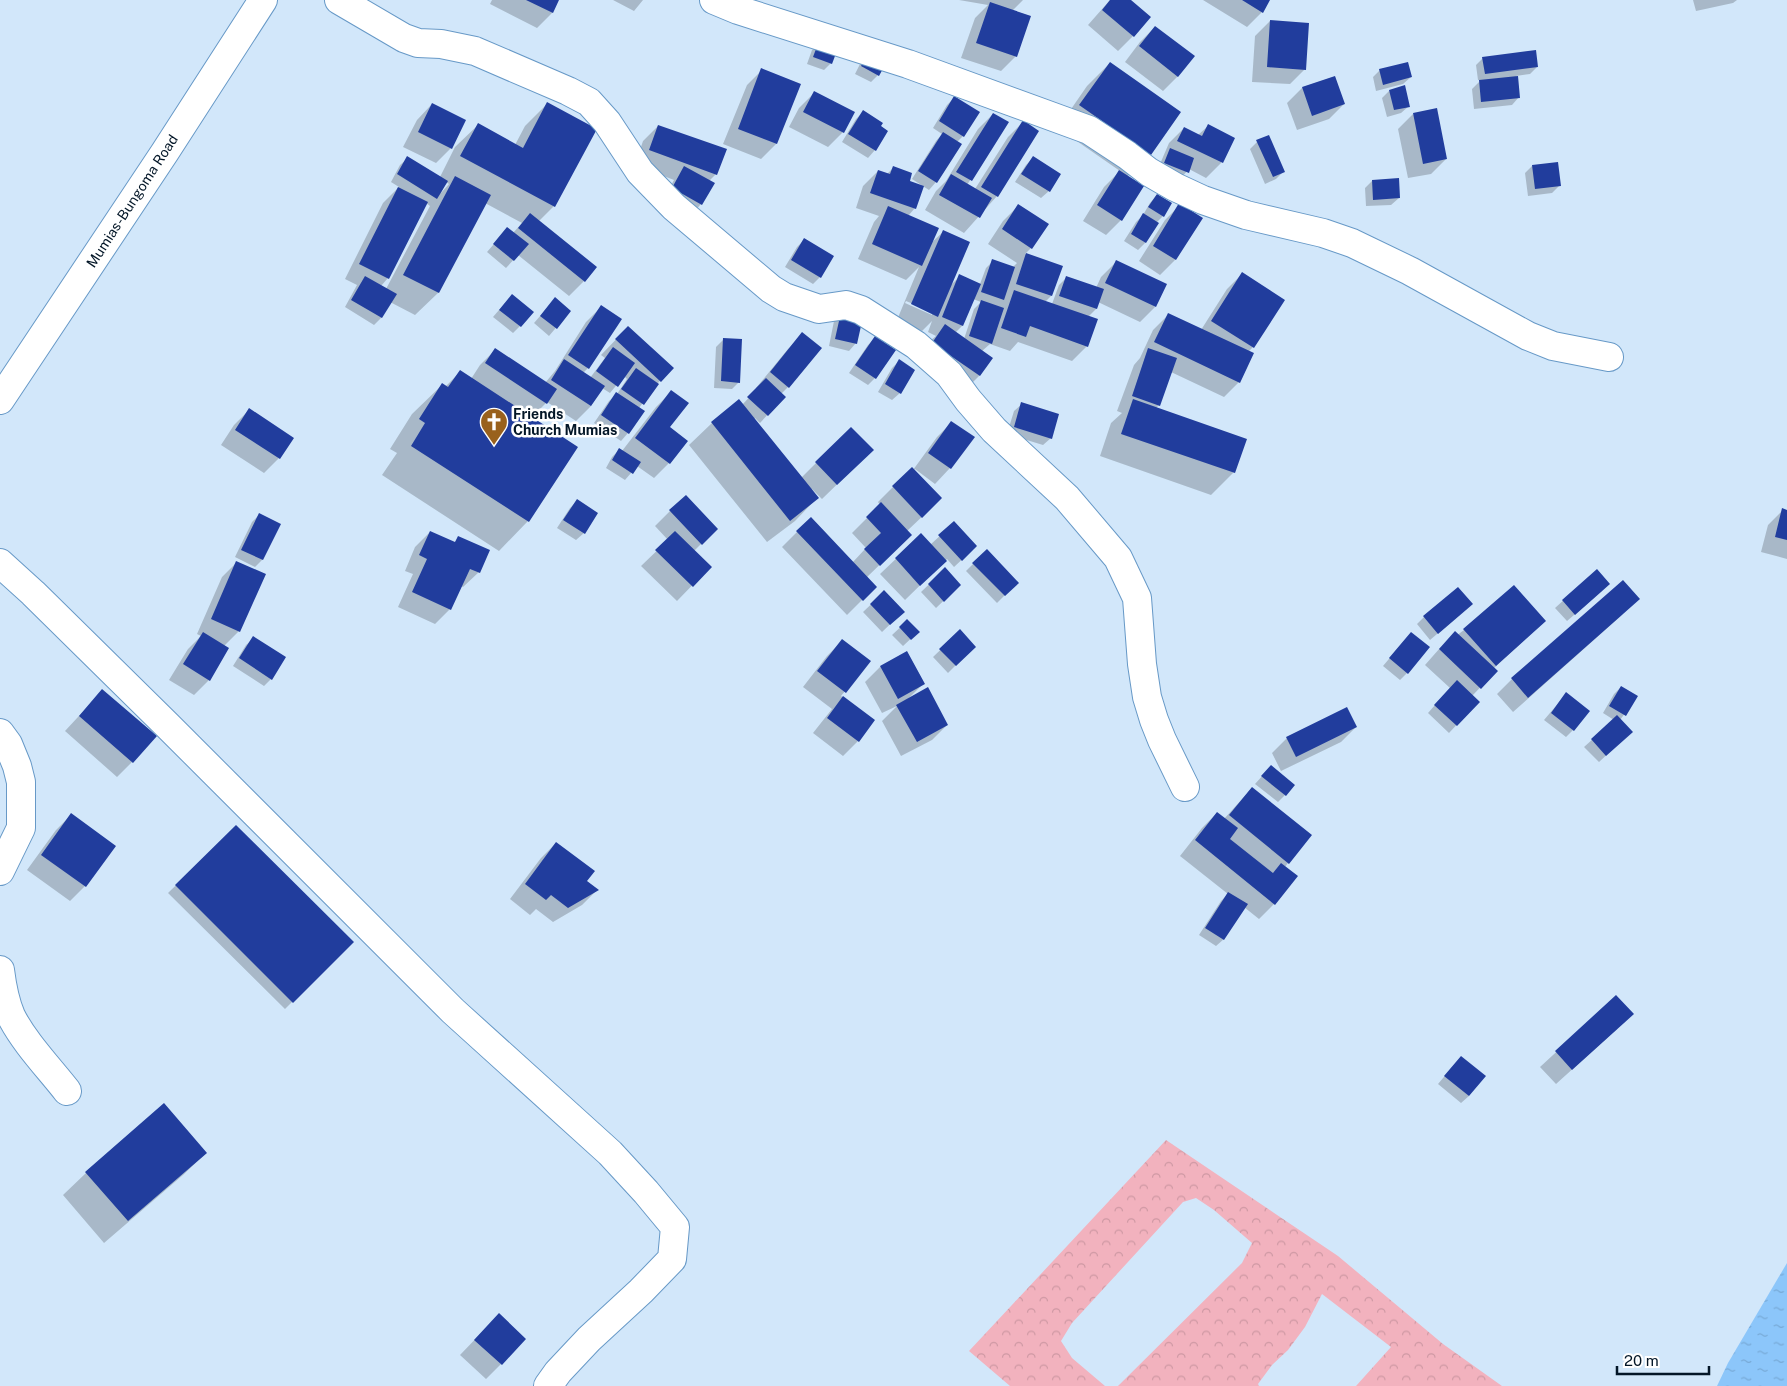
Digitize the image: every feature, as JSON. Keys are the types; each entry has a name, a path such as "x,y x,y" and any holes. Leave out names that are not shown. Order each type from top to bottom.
{"main road":[{"name":"Mumias-Bungoma Road","path":"0,400 165,152 263,0"},
{"path":"339,0 404,38 418,43 441,44 475,51 589,102 607,122 640,172 700,229 771,289 800,303 819,308 846,305 861,310 916,345 949,374 994,430 1067,498 1118,558 1137,598 1142,664 1147,697 1162,740 1185,788"},
{"path":"714,0 738,10 908,64 1089,130 1128,154 1149,172 1202,200 1246,214 1323,233 1352,243 1410,271 1528,336 1553,346 1609,357"},
{"path":"0,563 160,718 453,1011 610,1153 675,1227 672,1259 641,1291 589,1339 558,1372 548,1386"},
{"path":"0,733 8,744 21,782 21,828 0,871"},
{"path":"0,844 21,828"},
{"path":"0,970 6,1003 12,1017 67,1091"}],"green space":[{"path":"1166,1140 1338,1256 1443,1344 1502,1386 1356,1386 1391,1347 1322,1294 1305,1327 1288,1350 1272,1365 1258,1384 1259,1386 1118,1386 1242,1263 1252,1243 1214,1210 1196,1198 1183,1202 1072,1323 1061,1341 1072,1358 1105,1386 1010,1386 969,1351"}],"water":[{"path":"1787,1263 1787,1386 1717,1386 1728,1363"}],"building":[{"path":"526,0 559,0 553,13"},
{"path":"1110,0 1131,0 1151,17 1134,37 1102,10"},
{"path":"1242,0 1270,0 1263,13"},
{"path":"990,2 1031,16 1017,57 976,43"},
{"path":"1270,20 1309,23 1306,70 1267,67"},
{"path":"1155,26 1195,56 1178,77 1139,46"},
{"path":"819,41 838,48 832,64 813,57"},
{"path":"1536,50 1538,67 1485,74 1482,57"},
{"path":"867,56 885,65 879,76 861,66"},
{"path":"1110,62 1181,112 1151,155 1079,105"},
{"path":"1408,62 1412,77 1383,85 1379,69"},
{"path":"761,68 801,84 777,144 738,129"},
{"path":"1335,76 1345,104 1312,116 1302,87"},
{"path":"1518,76 1520,98 1481,102 1479,80"},
{"path":"1405,85 1410,107 1394,110 1389,90"},
{"path":"814,91 855,112 844,133 803,112"},
{"path":"954,96 980,112 964,137 939,121"},
{"path":"547,102 597,129 555,207 460,156 478,123 523,148"},
{"path":"432,103 466,120 452,149 418,132"},
{"path":"1437,108 1447,159 1423,164 1413,113"},
{"path":"863,110 883,123 881,126 888,131 876,151 848,134"},
{"path":"993,113 1009,122 972,181 956,172"},
{"path":"1023,120 1039,131 998,197 981,187"},
{"path":"1208,124 1235,138 1223,163 1177,141 1184,127 1202,136"},
{"path":"658,125 727,149 717,175 649,150"},
{"path":"943,132 962,144 937,183 918,171"},
{"path":"1269,135 1285,172 1273,177 1256,140"},
{"path":"1170,148 1194,158 1189,173 1164,163"},
{"path":"407,156 448,181 437,199 397,174"},
{"path":"1033,156 1061,174 1050,192 1021,174"},
{"path":"1558,162 1561,186 1535,189 1532,165"},
{"path":"684,166 715,183 702,205 672,188"},
{"path":"893,166 912,173 910,181 924,186 916,209 870,193 878,170 890,174"},
{"path":"1119,170 1144,186 1122,221 1097,205"},
{"path":"951,174 992,198 980,218 939,195"},
{"path":"455,176 491,195 439,293 403,275"},
{"path":"1399,178 1400,198 1373,200 1372,180"},
{"path":"398,187 428,202 389,279 359,264"},
{"path":"1157,194 1172,203 1164,217 1148,207"},
{"path":"1179,203 1203,218 1176,260 1153,246"},
{"path":"1018,204 1049,224 1032,249 1002,229"},
{"path":"888,206 939,228 922,266 872,244"},
{"path":"530,213 597,267 585,282 518,228"},
{"path":"1143,213 1159,223 1146,243 1131,234"},
{"path":"507,227 529,244 514,261 493,244"},
{"path":"943,230 970,242 938,317 911,304"},
{"path":"804,238 834,256 821,278 791,260"},
{"path":"1026,253 1063,266 1052,296 1016,284"},
{"path":"992,259 1015,267 1004,300 981,292"},
{"path":"1116,260 1167,284 1156,307 1105,283"},
{"path":"1242,272 1285,300 1254,348 1211,321"},
{"path":"959,274 981,284 963,326 942,317"},
{"path":"365,276 397,294 382,318 351,300"},
{"path":"1066,276 1104,289 1097,309 1059,296"},
{"path":"1014,290 1098,319 1088,347 1030,326 1026,337 1001,328"},
{"path":"512,294 534,312 521,327 499,310"},
{"path":"555,297 571,311 557,329 540,316"},
{"path":"981,300 1004,308 992,344 969,336"},
{"path":"601,305 622,319 589,369 568,355"},
{"path":"841,312 863,317 857,344 835,339"},
{"path":"1168,313 1254,353 1240,383 1154,342"},
{"path":"945,324 993,358 980,376 932,343"},
{"path":"628,326 674,368 661,382 615,339"},
{"path":"802,332 822,348 789,388 770,372"},
{"path":"875,336 896,350 876,379 855,365"},
{"path":"723,338 742,339 740,383 721,381"},
{"path":"613,347 635,363 618,387 596,371"},
{"path":"495,348 557,389 547,404 485,363"},
{"path":"1148,348 1177,358 1160,406 1132,396"},
{"path":"564,359 605,386 591,406 551,380"},
{"path":"899,359 915,370 901,394 885,384"},
{"path":"636,368 659,384 644,405 621,389"},
{"name":"Friends Church Mumias","path":"460,370 578,447 529,522 411,446 425,423 419,419 442,383 448,387"},
{"path":"766,378 786,397 768,416 747,397"},
{"path":"671,390 689,403 670,427 688,441 670,464 635,438"},
{"path":"616,392 645,411 629,434 601,415"},
{"path":"739,399 819,498 790,521 711,422"},
{"path":"1133,399 1247,439 1235,473 1121,434"},
{"path":"1021,402 1059,414 1052,439 1014,427"},
{"path":"249,408 294,438 280,459 235,430"},
{"path":"951,421 975,437 951,469 928,453"},
{"path":"851,427 874,450 837,485 815,462"},
{"path":"619,448 641,462 633,474 612,460"},
{"path":"912,467 942,498 922,518 892,486"},
{"path":"686,495 718,529 702,545 669,510"},
{"path":"577,499 598,513 585,534 563,520"},
{"path":"881,502 912,535 880,566 864,549 881,533 866,517"},
{"path":"1782,508 1787,510 1787,540 1775,537"},
{"path":"259,513 281,524 263,560 241,550"},
{"path":"811,517 877,587 863,601 796,531"},
{"path":"954,521 977,546 962,561 938,535"},
{"path":"430,531 455,542 458,536 490,550 480,573 470,569 451,610 412,592 427,559 419,555"},
{"path":"675,531 712,567 693,587 655,550"},
{"path":"921,533 947,561 920,586 895,558"},
{"path":"987,549 1019,583 1005,596 972,563"},
{"path":"236,561 266,574 240,632 211,619"},
{"path":"945,567 961,585 944,602 928,584"},
{"path":"1597,569 1610,584 1575,615 1562,600"},
{"path":"1623,580 1640,599 1528,698 1511,678"},
{"path":"1514,585 1546,621 1496,666 1463,629"},
{"path":"1458,587 1473,604 1438,634 1423,616"},
{"path":"884,590 905,612 890,625 870,604"},
{"path":"907,619 920,632 911,640 899,627"},
{"path":"960,629 976,647 956,666 939,649"},
{"path":"1455,631 1498,671 1481,689 1439,649"},
{"path":"203,632 229,648 210,681 183,664"},
{"path":"1411,632 1430,647 1408,674 1389,658"},
{"path":"253,636 286,657 272,680 239,658"},
{"path":"842,639 871,661 846,693 817,671"},
{"path":"907,651 925,684 898,699 880,666"},
{"path":"1457,680 1480,702 1457,726 1434,705"},
{"path":"1621,686 1638,696 1626,716 1609,706"},
{"path":"928,687 948,725 917,742 896,705"},
{"path":"102,689 157,736 133,763 79,716"},
{"path":"1566,692 1590,711 1574,731 1551,713"},
{"path":"843,696 875,720 859,742 827,718"},
{"path":"1347,707 1357,727 1296,757 1286,737"},
{"path":"1617,715 1633,732 1606,756 1591,739"},
{"path":"1271,765 1295,785 1286,796 1261,776"},
{"path":"1252,787 1312,835 1289,864 1229,815"},
{"path":"1217,812 1238,828 1230,839 1273,873 1281,863 1298,876 1275,905 1195,840"},
{"path":"71,813 116,846 86,887 41,855"},
{"path":"236,825 354,942 293,1003 175,885"},
{"path":"556,842 595,871 587,881 599,890 568,908 551,895 546,900 525,884"},
{"path":"1228,892 1248,904 1224,940 1205,928"},
{"path":"1616,995 1634,1014 1572,1070 1555,1051"},
{"path":"1461,1056 1486,1076 1469,1096 1444,1076"},
{"path":"164,1103 207,1153 128,1221 85,1172"},
{"path":"499,1313 526,1339 502,1365 474,1340"}],"place":[{"name":"Friends Church Mumias","path":"494,446"}]}
